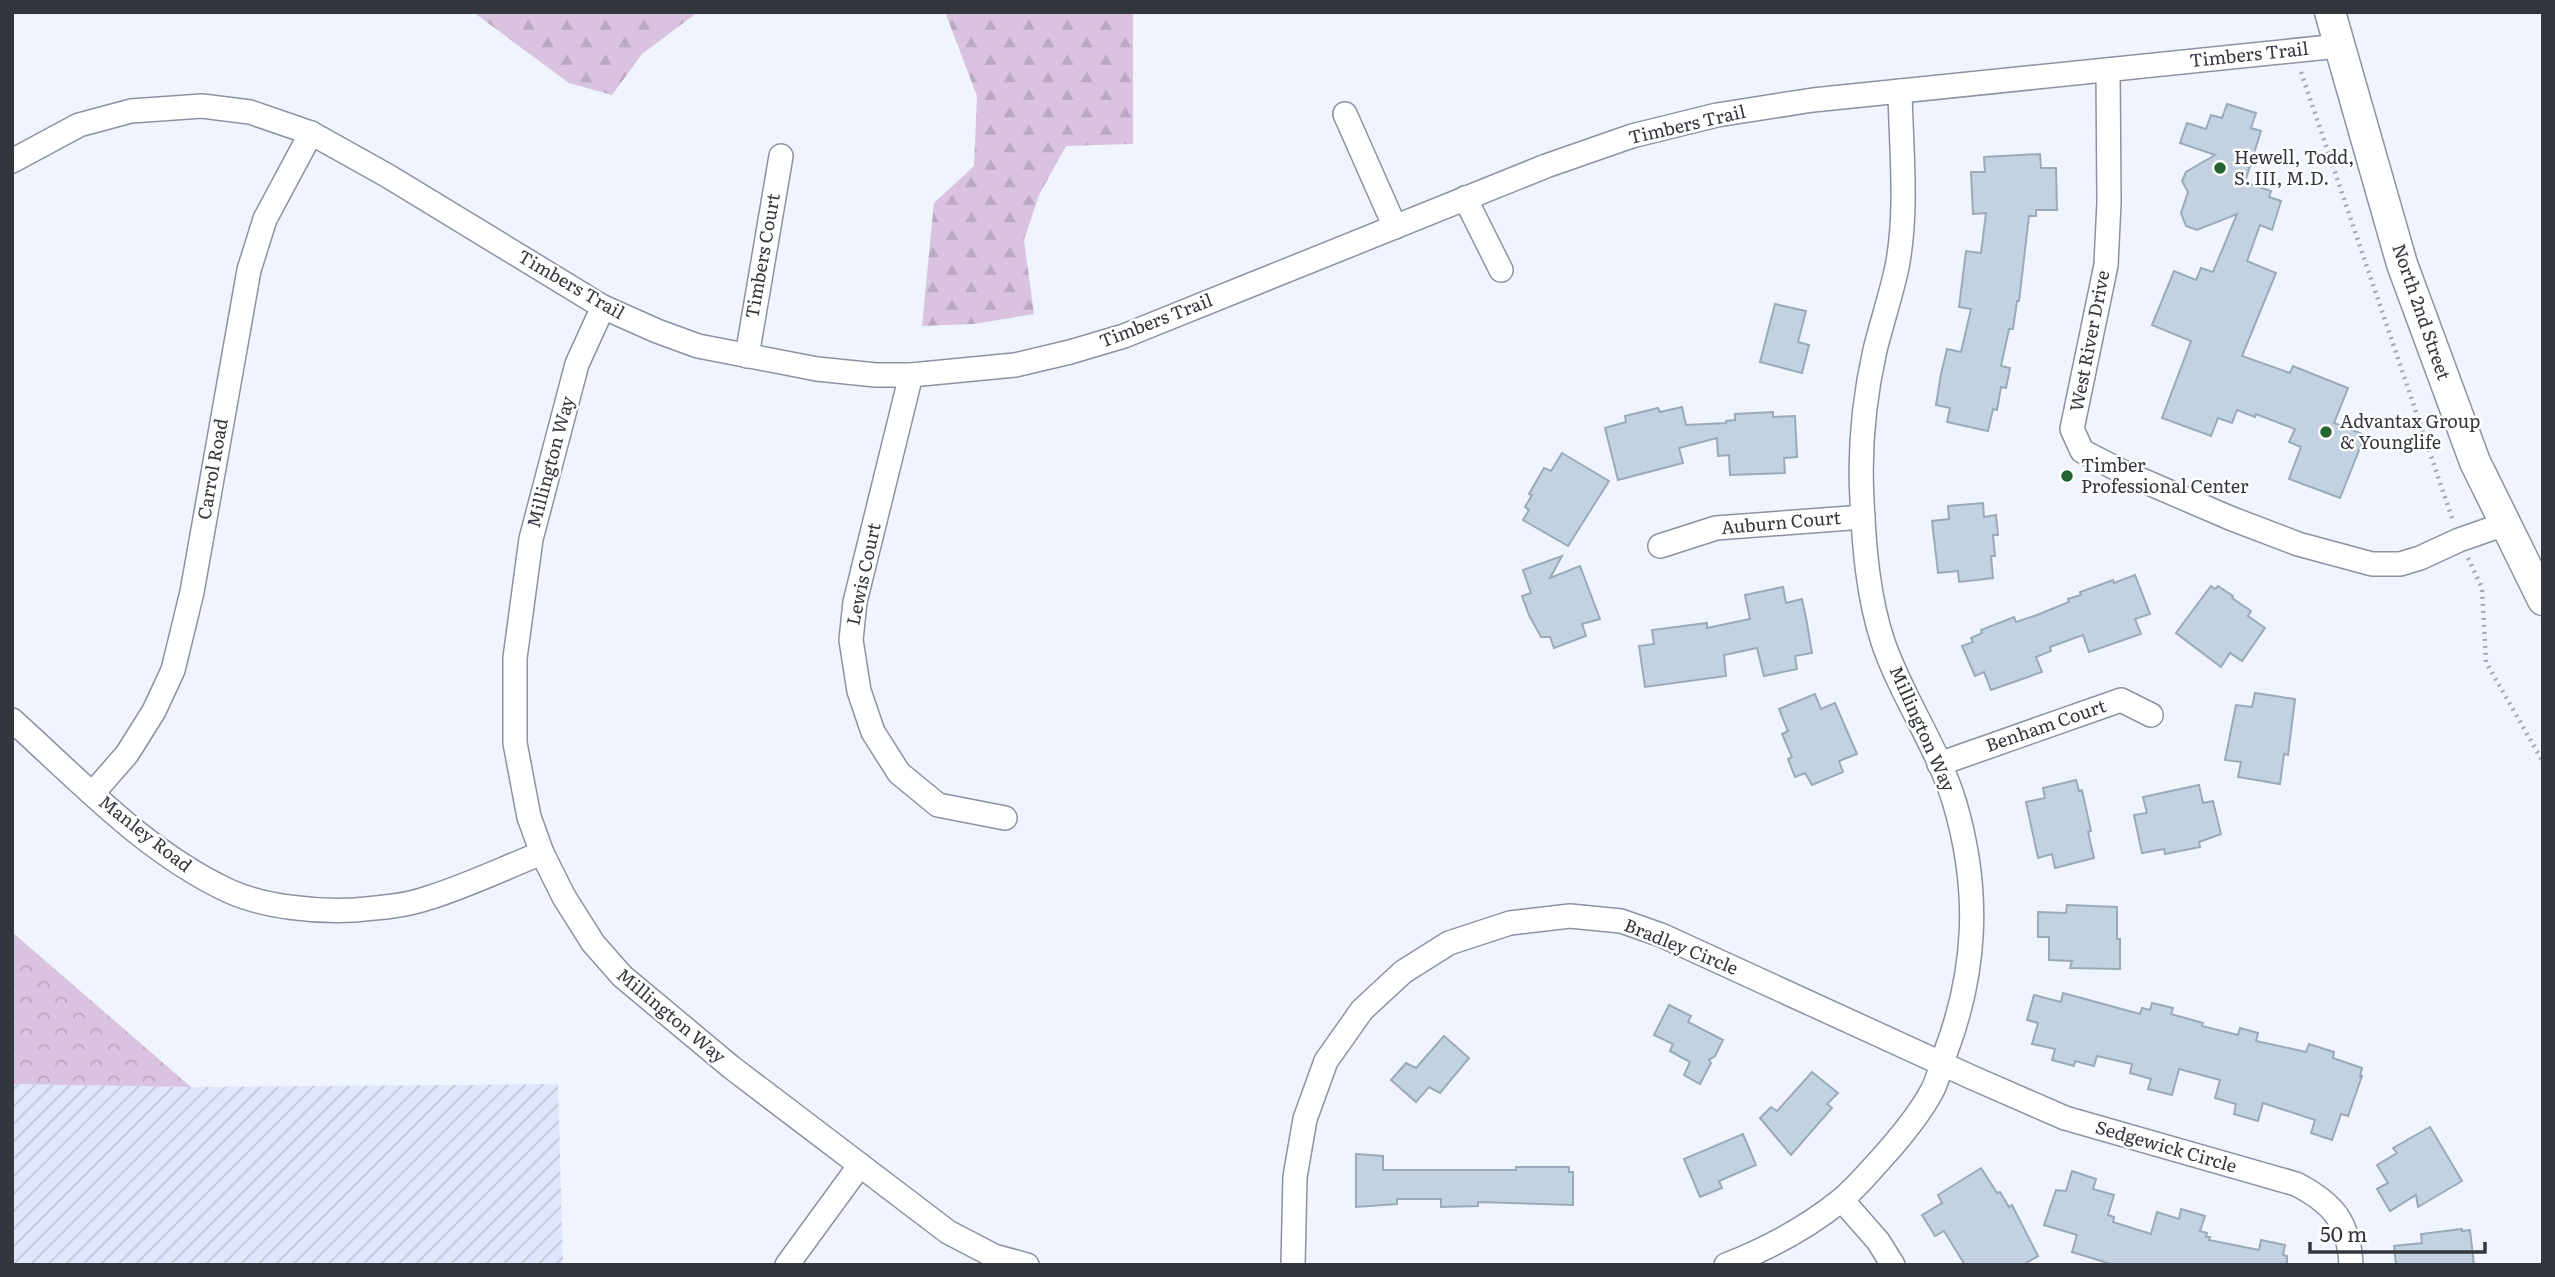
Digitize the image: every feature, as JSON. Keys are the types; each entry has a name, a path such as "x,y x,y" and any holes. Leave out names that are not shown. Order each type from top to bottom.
{"main road":[{"name":"North 2nd Street","path":"2330,12 2402,264 2475,462 2543,600"}],"street":[{"name":"Timbers Trail","path":"12,161 79,125 131,111 202,106 272,119 311,133 388,176 603,307 657,331 698,346 817,369 876,375 911,375 1015,365 1124,336 1546,166 1608,145 1717,115 1813,100 2339,46"},
{"name":"West River Drive","path":"2108,69 2109,201 2106,265 2072,429 2082,452 2230,518 2298,544 2372,564 2400,564 2420,558 2459,540 2505,524"},
{"name":"Millington Way","path":"1726,1265 1764,1250 1842,1200 1900,1138 1933,1090 1958,1022 1973,931 1971,886 1965,844 1954,801 1883,642 1874,603 1863,517 1862,443 1866,396 1897,267 1901,229 1903,190 1900,91"},
{"path":"1345,114 1395,227"},
{"name":"Carrol Road","path":"93,793 127,754 154,711 173,670 192,592 249,270 265,219 311,133"},
{"name":"Timbers Court","path":"747,356 781,156"},
{"path":"1465,198 1502,270"},
{"name":"Millington Way","path":"603,307 577,364 531,539 515,658 515,743 524,793 542,853 564,897 593,943 622,976 731,1067 948,1232 994,1256 1027,1265"},
{"name":"Lewis Court","path":"911,375 856,602 850,640 859,691 873,732 900,774 938,805 1005,818"},
{"name":"Auburn Court","path":"1660,545 1716,528 1863,517"},
{"name":"Benham Court","path":"1939,764 2121,700 2151,715"},
{"name":"Manley Road","path":"12,720 130,827 185,867 231,892 284,906 335,911 376,909 426,899 542,853"},
{"name":"Bradley Circle","path":"1293,1265 1295,1177 1305,1119 1326,1061 1362,1010 1404,972 1449,943 1510,923 1570,916 1620,921 1661,935 1942,1063"},
{"name":"Sedgewick Circle","path":"1942,1063 2065,1118 2296,1184 2319,1196 2339,1219 2346,1233 2351,1265"},
{"path":"787,1265 860,1165"},
{"path":"1842,1200 1878,1241 1893,1265"}],"path":[{"path":"2294,51 2459,540 2482,588 2486,662 2543,762"}],"shaded area":[{"path":"12,1084 191,1087 558,1084 563,1265 12,1265"}],"green space":[{"path":"473,12 698,12 642,54 612,95 569,83"},
{"path":"945,12 1133,12 1133,144 1066,146 1039,195 1024,240 1034,314 974,324 922,326 934,203 974,166 977,96"},
{"path":"12,932 191,1087 12,1084"}],"building":[{"path":"2227,104 2256,113 2251,128 2261,131 2245,182 2271,191 2269,197 2281,201 2272,230 2260,225 2247,261 2276,273 2242,356 2290,373 2293,366 2348,388 2334,423 2365,435 2340,498 2289,479 2301,447 2289,442 2295,429 2256,414 2255,417 2237,410 2232,423 2218,418 2211,436 2162,418 2191,341 2152,325 2174,271 2196,280 2201,268 2213,272 2237,214 2197,230 2186,226 2181,213 2188,192 2182,181 2186,172 2215,155 2180,143 2187,123 2206,129 2211,115 2222,118"},
{"path":"2040,154 2041,168 2056,168 2057,210 2036,210 2036,216 2029,216 2019,301 2013,329 2009,329 2001,366 2010,368 2006,388 2001,387 1997,410 1993,409 1988,431 1947,422 1950,408 1936,405 1941,374 1947,349 1961,352 1971,309 1959,307 1966,251 1981,253 1986,213 1973,214 1971,172 1985,172 1984,157"},
{"path":"1775,304 1806,311 1798,342 1809,345 1802,373 1760,362"},
{"path":"1682,407 1686,425 1726,423 1735,420 1735,414 1773,412 1773,417 1795,416 1797,457 1784,458 1785,473 1730,475 1729,455 1718,456 1717,438 1679,448 1683,463 1618,480 1605,428 1626,422 1625,416 1658,408 1660,412"},
{"path":"1562,453 1609,481 1568,546 1523,520 1529,510 1525,507 1532,495 1529,494 1544,468 1551,471"},
{"path":"1983,503 1984,517 1996,515 1998,535 1993,535 1995,556 1991,556 1993,578 1959,582 1958,571 1938,573 1932,521 1949,519 1948,506"},
{"path":"1562,556 1550,578 1580,566 1600,619 1582,624 1586,636 1554,648 1550,637 1541,637 1529,615 1522,596 1531,593 1523,570"},
{"path":"2135,575 2150,614 2135,619 2141,634 2089,652 2083,635 2050,647 2051,651 2036,657 2042,672 1991,690 1984,672 1975,676 1962,646 1973,642 1971,638 1982,633 1981,630 2014,617 2016,622 2037,615 2069,602 2068,599 2081,595 2080,592"},
{"path":"2211,586 2215,589 2218,586 2233,596 2232,598 2251,611 2248,616 2265,628 2242,661 2230,653 2221,667 2176,633"},
{"path":"1783,587 1786,603 1802,599 1807,623 1812,653 1795,656 1797,669 1764,676 1757,648 1724,655 1726,676 1645,687 1639,646 1654,644 1652,630 1707,623 1707,628 1750,619 1745,595"},
{"path":"2255,693 2295,699 2288,755 2284,754 2280,784 2238,777 2241,762 2225,760 2236,705 2252,707"},
{"path":"1815,694 1821,709 1835,703 1857,754 1839,761 1843,772 1812,785 1805,773 1795,777 1788,759 1792,757 1782,734 1788,731 1779,709"},
{"path":"2076,780 2079,791 2082,790 2094,858 2055,868 2052,854 2038,858 2026,802 2045,798 2043,788"},
{"path":"2199,785 2203,803 2213,801 2221,834 2199,842 2200,847 2165,854 2164,849 2142,853 2134,815 2147,813 2143,797"},
{"path":"2067,905 2117,907 2120,969 2070,968 2072,961 2049,960 2049,937 2038,937 2038,912 2066,913"},
{"path":"2063,993 2140,1014 2142,1008 2150,1010 2152,1003 2173,1008 2171,1014 2203,1023 2202,1026 2238,1035 2240,1028 2258,1033 2256,1041 2306,1052 2309,1044 2334,1052 2333,1058 2362,1068 2362,1076 2348,1116 2341,1114 2332,1140 2311,1133 2315,1120 2263,1103 2258,1121 2234,1114 2236,1104 2215,1098 2220,1080 2179,1069 2172,1095 2148,1089 2151,1079 2130,1073 2132,1064 2097,1056 2094,1066 2075,1061 2074,1066 2052,1060 2055,1049 2032,1044 2038,1023 2027,1020 2034,995 2061,1002"},
{"path":"1669,1005 1691,1016 1688,1022 1723,1040 1715,1056 1709,1060 1711,1063 1700,1084 1684,1075 1690,1062 1670,1051 1673,1044 1654,1035"},
{"path":"1444,1036 1469,1058 1440,1093 1429,1087 1416,1102 1391,1080 1406,1063 1416,1068"},
{"path":"1812,1072 1838,1093 1827,1104 1832,1108 1791,1155 1760,1118 1771,1107 1777,1111"},
{"path":"2430,1127 2462,1181 2418,1207 2416,1195 2390,1211 2377,1189 2388,1183 2377,1165 2397,1153 2393,1148"},
{"path":"1743,1134 1756,1165 1719,1181 1722,1188 1700,1197 1684,1159"},
{"path":"1356,1154 1383,1156 1383,1170 1516,1170 1516,1167 1569,1167 1569,1172 1573,1172 1573,1205 1478,1202 1478,1206 1441,1207 1441,1199 1397,1199 1397,1204 1356,1207"},
{"path":"1981,1168 1997,1193 2000,1192 2009,1207 2012,1205 2038,1256 2023,1265 1965,1265 1944,1231 1935,1236 1922,1215 1942,1203 1938,1195"},
{"path":"2072,1171 2096,1179 2093,1189 2114,1195 2108,1215 2114,1217 2113,1222 2151,1234 2157,1212 2179,1219 2181,1209 2205,1216 2200,1231 2207,1233 2209,1240 2259,1250 2261,1240 2285,1245 2283,1255 2287,1256 2287,1265 2114,1265 2072,1252 2077,1235 2044,1225 2056,1190 2066,1191"},
{"path":"2470,1230 2474,1265 2396,1265 2394,1246 2422,1243 2421,1234"}],"place":[{"name":"Hewell, Todd, S. III, M.D.","path":"2220,168"},
{"name":"Advantax Group & Younglife","path":"2326,432"},
{"name":"Timber Professional Center","path":"2067,476"}]}
